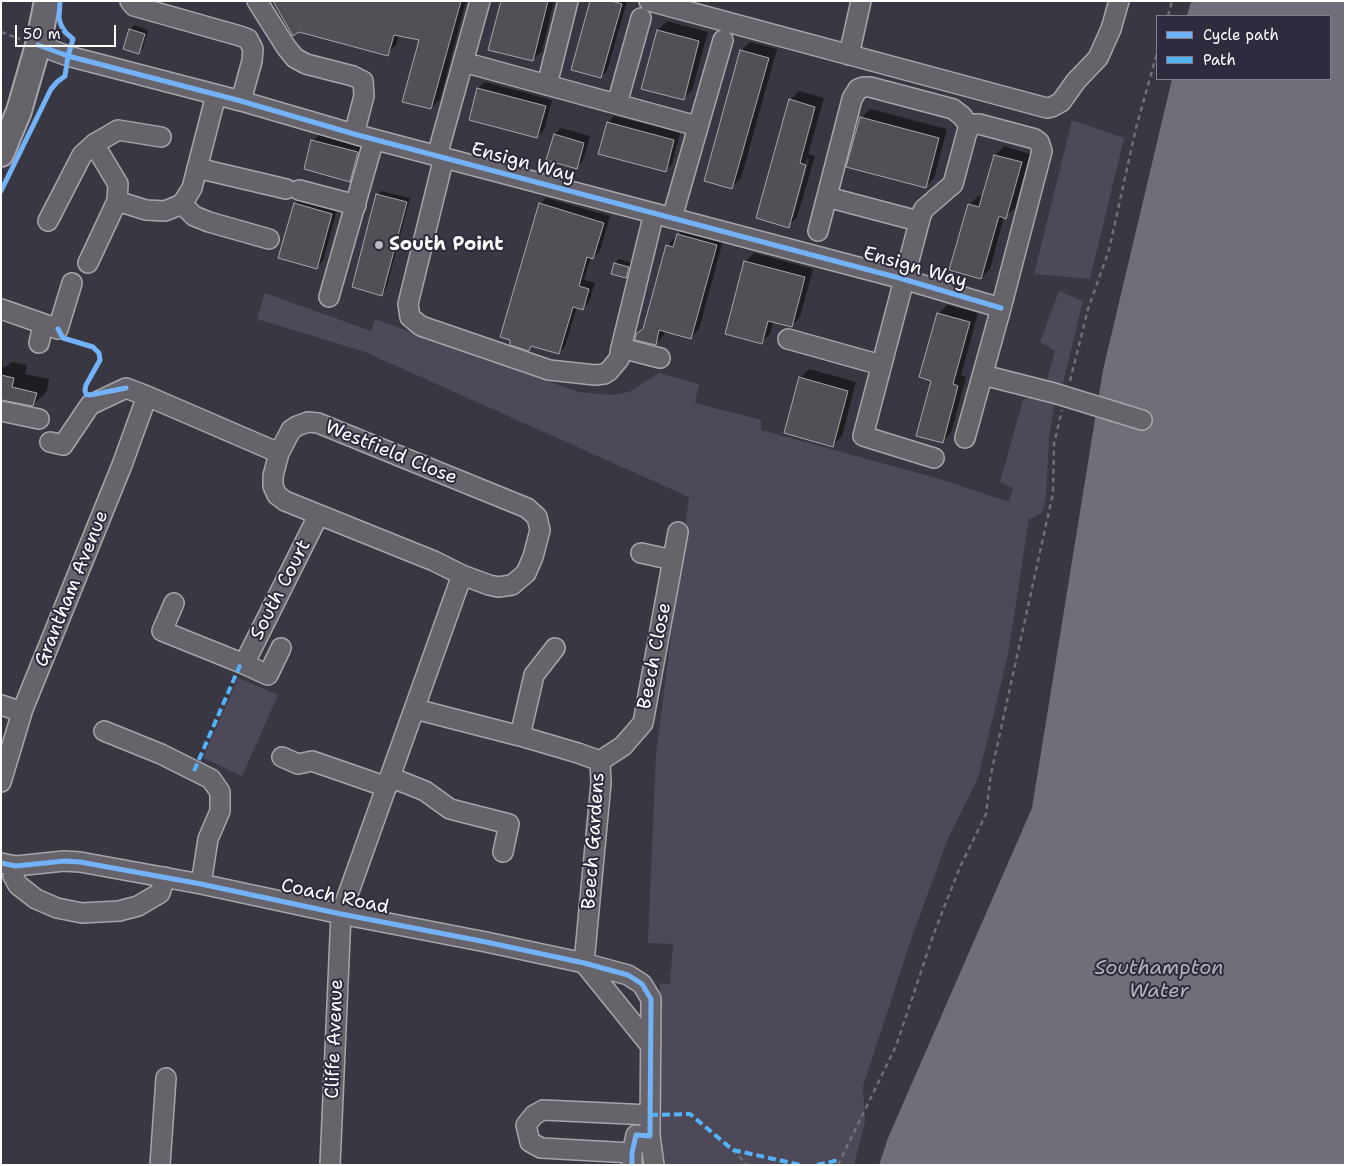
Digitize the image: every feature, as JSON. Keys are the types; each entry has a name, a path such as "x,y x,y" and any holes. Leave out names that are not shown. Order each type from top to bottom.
{"main road":[{"path":"1,154 19,111 38,45 46,1"}],"street":[{"path":"130,1 134,6 248,39 252,49 252,61 241,101"},
{"path":"257,1 295,58 306,64 353,76 363,81 364,96 354,134"},
{"path":"480,1 463,62 408,304 410,317 421,326 549,370 604,374 619,359 663,216 697,126 723,40"},
{"path":"547,85 568,1"},
{"path":"849,55 861,1"},
{"path":"617,104 645,10 849,55 1041,107 1052,107 1061,102 1076,81 1098,58 1111,29 1119,1"},
{"name":"Ensign Way","path":"38,45 68,56 241,101 354,134 903,279 1001,308"},
{"path":"463,62 697,126"},
{"path":"818,231 852,99 858,89 870,87 953,109 962,116 970,127"},
{"path":"117,201 146,210 165,211 182,204 192,188 216,95"},
{"path":"934,458 863,436 918,221 924,208 952,184 970,127 974,124 979,124 1030,137 1039,142 1042,147 1001,308 965,438"},
{"path":"48,221 82,155 94,144 118,130 161,137"},
{"path":"329,297 374,139"},
{"path":"88,263 117,201 118,184 94,144"},
{"path":"197,168 356,205"},
{"path":"827,197 918,221"},
{"path":"182,204 194,216 269,239"},
{"path":"1,308 47,332 72,283"},
{"path":"788,339 881,365"},
{"path":"621,348 660,358"},
{"path":"983,375 1054,393 1142,420"},
{"path":"50,442 64,445 90,405 126,388 279,453"},
{"name":"Grantham Avenue","path":"1,782 22,712 122,465 147,396"},
{"path":"1,411 39,419"},
{"name":"Westfield Close","path":"308,422 318,423 527,508 535,514 540,525 539,538 526,573 517,582 507,587 498,587 462,575 434,561 318,516 284,501 275,491 273,476 279,453 290,433 294,428 308,422"},
{"name":"South Court","path":"244,664 318,516"},
{"name":"Beech Close","path":"600,761 623,746 643,723 678,532"},
{"path":"641,553 674,560"},
{"path":"340,914 462,575"},
{"name":"South Court","path":"174,603 162,631 268,675 281,648"},
{"path":"520,736 534,675 555,648"},
{"path":"1,705 22,712"},
{"name":"Beech Gardens","path":"414,709 520,736 600,761 601,783 584,963"},
{"path":"104,731 161,754 210,779 220,792 220,811 208,840 201,884"},
{"path":"282,757 298,764 312,761 425,791 450,809 509,824 503,852"},
{"name":"Coach Road","path":"9,864 80,862 165,877 340,914 486,942 584,963 628,975 642,984 651,999 651,1046"},
{"path":"9,864 18,885 36,899 57,908 82,913 119,911 138,906 160,893 165,877"},
{"name":"Cliffe Avenue","path":"330,1165 340,914"},
{"path":"584,963 651,1046 650,1136 654,1165"},
{"path":"160,1165 166,1078"},
{"path":"650,1115 543,1110 534,1115 526,1126 530,1142 541,1148 632,1159 636,1135 650,1136"}],"path":[{"path":"1168,15 1172,1"},
{"path":"1068,386 1088,309 1109,250 1136,128 1156,57"},
{"path":"838,1165 896,1046 947,900 960,867 986,814 992,774 1053,494 1054,444 1064,405"},
{"path":"733,1150 747,1165"}],"shaded area":[{"path":"1072,120 1124,138 1090,279 1034,274"},
{"path":"1059,291 1083,301 1062,387 1047,379 1055,351 1040,342"},
{"path":"265,293 371,331 375,319 578,392 613,395 629,392 659,373 699,384 695,403 761,420 761,430 940,479 1009,502 1013,488 1000,482 1023,400 1033,395 1055,402 1049,436 1046,498 1042,513 1029,519 1008,655 978,778 947,841 912,937 863,1086 865,1122 854,1165 636,1165 658,1043 660,983 670,984 673,944 648,943 656,753 689,497 365,352 257,319"},
{"path":"238,678 278,695 242,776 203,758"}],"water":[{"name":"Southampton Water","path":"1191,1 1345,1 1345,1165 879,1165 888,1138 1032,808 1103,370 1172,80 1331,80 1331,15 1187,15"}],"building":[{"path":"273,1 461,1 431,109 402,102 419,40 394,35 388,56 299,32 293,36"},
{"path":"501,1 548,1 533,61 488,50"},
{"path":"590,1 611,1 622,4 601,78 571,70"},
{"path":"129,29 145,34 139,54 123,49"},
{"path":"657,30 699,41 684,100 641,89"},
{"path":"740,50 769,58 732,189 704,181"},
{"path":"477,88 546,106 537,138 469,120"},
{"path":"789,99 815,107 800,163 806,165 789,228 756,218"},
{"path":"860,117 939,138 926,188 846,167"},
{"path":"607,122 674,140 666,172 598,154"},
{"path":"554,134 584,143 577,169 546,160"},
{"path":"311,140 358,152 350,182 304,169"},
{"path":"994,155 1022,162 1006,219 999,216 981,279 949,270 968,204 979,207"},
{"name":"South Point","path":"376,194 407,202 382,296 352,287"},
{"path":"294,203 332,214 317,269 278,258"},
{"path":"539,203 604,223 593,259 587,257 579,286 589,289 583,310 573,307 559,354 531,346 529,351 510,345 510,340 500,337"},
{"path":"677,234 717,245 691,339 659,330 656,345 635,340 636,334 643,329 666,245 673,247"},
{"path":"744,261 805,277 792,327 768,321 762,344 725,334"},
{"path":"614,263 629,267 626,278 611,274"},
{"path":"937,313 970,322 953,384 958,386 943,443 916,436 931,381 919,377"},
{"path":"1,375 14,378 12,387 37,393 33,406 1,400"},
{"path":"799,377 848,391 833,447 784,433"}],"marked path":[{"path":"194,771 241,663"},
{"path":"650,1115 690,1114 733,1150 801,1165"},
{"path":"817,1165 839,1160"}],"cycle path":[{"path":"1,191 51,89 65,76 73,39 65,32 61,25 59,18 60,1"},
{"path":"38,45 68,56 241,101 354,134 903,279 1001,308"},
{"path":"58,329 63,338 93,347 99,353 100,360 86,385 86,394 90,395 126,388"},
{"path":"1,863 16,866 64,861 80,862 201,884 486,942 584,963 628,975 642,984 651,999 650,1136 636,1135 632,1153 632,1165"}],"place":[{"name":"South Point","path":"379,245"}]}
